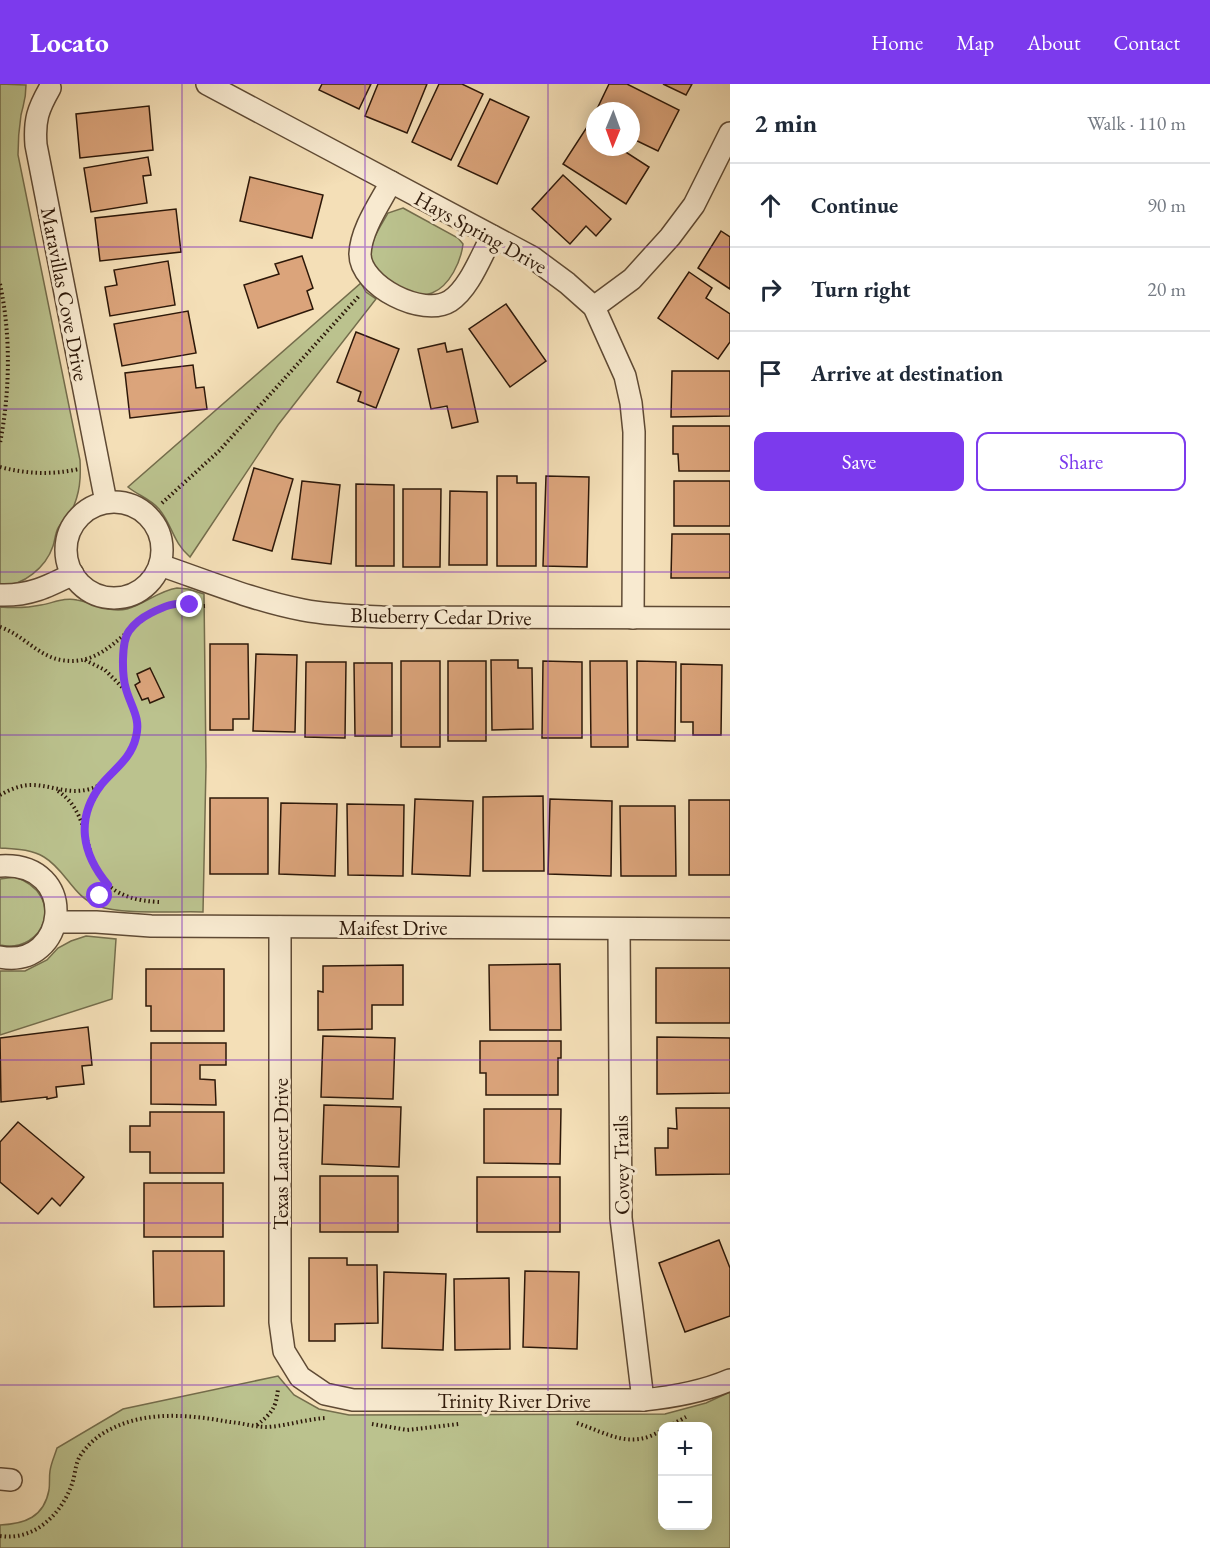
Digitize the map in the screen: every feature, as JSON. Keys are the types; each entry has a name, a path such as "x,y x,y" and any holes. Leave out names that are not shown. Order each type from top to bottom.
{"street":[{"name":"Hays Spring Drive","path":"207,84 532,258 567,283 594,307 625,376 631,403 634,432 633,618"},
{"name":"Maravillas Cove Drive","path":"52,85 39,108 34,126 36,145 106,502"},
{"path":"594,307 632,279 670,237 694,205 730,133"},
{"path":"391,182 363,238 360,256 368,275 385,290 407,303 430,307 448,303 462,292 492,236"},
{"path":"106,502 121,502 140,509 154,523 162,542 160,565 153,580 137,593 118,599 98,596 80,585 69,569 65,549 70,529 83,513 106,502"},
{"name":"Blueberry Cedar Drive","path":"160,565 302,610 339,615 730,618"},
{"path":"0,596 17,596 37,592 73,574"},
{"path":"0,957 31,954 48,940 57,922 55,897 46,881 33,871 6,864"},
{"name":"Maifest Drive","path":"57,922 151,926 730,929"},
{"name":"Texas Lancer Drive","path":"280,927 280,1322 284,1351 300,1377"},
{"name":"Covey Trails","path":"619,929 621,1218 643,1400"},
{"name":"Trinity River Drive","path":"300,1377 325,1394 353,1400 643,1400 675,1397 708,1390 730,1380"}],"path":[{"path":"162,503 219,451 374,280"},
{"path":"0,284 4,302 7,354 7,409 0,443"},
{"path":"0,466 47,474 85,468"},
{"path":"85,660 108,648 148,615 161,608 177,603 190,605"},
{"path":"0,627 57,659 85,660 105,670 127,692"},
{"path":"83,832 87,812 102,784 122,765 136,737 137,718 127,692 123,665 128,632"},
{"path":"0,795 29,785 57,790 87,790 102,784"},
{"path":"57,790 72,804 97,870 108,885 129,897 169,902"},
{"path":"98,903 102,890 108,885"},
{"path":"256,1426 268,1416 276,1404 278,1389"},
{"path":"0,1536 22,1536 42,1527 56,1514 72,1485 78,1460 86,1448 108,1430 136,1419 196,1416 266,1427 331,1418"},
{"path":"368,1423 407,1430 467,1422"},
{"path":"572,1422 629,1441 649,1439 658,1433"}],"green space":[{"path":"0,84 26,85 18,155 80,460 75,504 56,532 50,554 32,574 9,585 0,585"},
{"path":"403,208 458,238 463,244 454,272 444,285 432,293 423,295 404,291 386,280 374,265 371,250 377,233 388,213"},
{"path":"361,283 366,292 376,299 278,425 190,557 176,539 159,509 128,487"},
{"path":"177,588 204,594 206,766 203,912 134,912 108,909 89,902 52,862 39,854 0,848 0,607 31,607 72,599 120,610 134,607"},
{"path":"15,877 31,885 41,896 45,908 44,921 29,941 16,945 0,945 0,879"},
{"path":"86,936 116,939 112,999 0,1035 0,971 25,971 47,960 58,948"},
{"path":"278,1376 294,1395 319,1409 349,1415 665,1414 706,1403 730,1392 730,1548 0,1548 0,1525 25,1521 43,1507 49,1490 51,1468 57,1448 123,1409"}],"building":[{"path":"322,84 371,84 359,109 319,90"},
{"path":"378,84 427,84 407,133 365,116"},
{"path":"439,84 462,84 483,94 451,160 412,142"},
{"path":"609,84 627,84 679,110 658,151 640,142 640,102 600,102"},
{"path":"663,84 692,84 686,95"},
{"path":"490,99 529,117 497,184 458,166"},
{"path":"149,106 153,150 80,158 76,114"},
{"path":"586,129 586,156 632,156 649,167 626,204 563,164"},
{"path":"148,157 151,175 143,176 147,203 91,212 84,168"},
{"path":"563,175 611,219 596,236 586,226 570,244 532,209"},
{"path":"250,177 323,195 312,238 240,221"},
{"path":"176,209 181,252 100,261 95,218"},
{"path":"721,231 730,237 730,289 698,268"},
{"path":"302,256 313,288 307,291 313,309 258,328 244,285 279,274 275,264"},
{"path":"168,261 175,305 110,316 105,287 117,285 114,270"},
{"path":"689,272 712,288 706,298 730,314 730,342 718,359 658,318"},
{"path":"506,304 546,361 510,387 469,329"},
{"path":"188,311 196,353 122,366 114,324"},
{"path":"356,332 399,349 376,408 358,401 361,392 337,382"},
{"path":"445,343 447,352 462,349 478,422 452,428 447,406 431,409 418,349"},
{"path":"193,365 196,388 204,387 207,409 130,418 125,373"},
{"path":"672,371 730,371 730,416 671,417"},
{"path":"673,426 730,426 730,471 679,471 678,454 673,454"},
{"path":"254,468 293,479 272,551 233,540"},
{"path":"497,476 517,476 517,483 536,483 536,566 497,566"},
{"path":"546,476 589,477 587,567 543,566"},
{"path":"302,481 340,485 331,564 292,559"},
{"path":"674,481 730,481 730,526 674,526"},
{"path":"356,484 394,485 394,566 356,566"},
{"path":"403,489 441,489 440,567 403,567"},
{"path":"450,491 487,492 487,565 449,565"},
{"path":"672,534 730,534 730,578 671,578"},
{"path":"210,644 248,644 249,719 233,719 233,730 210,730"},
{"path":"256,654 297,655 295,732 253,731"},
{"path":"491,660 518,660 518,668 532,668 533,729 492,730"},
{"path":"401,661 440,661 440,747 401,747"},
{"path":"448,661 486,661 486,741 448,741"},
{"path":"543,661 582,662 582,738 542,738"},
{"path":"590,661 627,661 628,747 591,747"},
{"path":"637,661 676,662 675,741 637,740"},
{"path":"306,662 346,662 345,738 305,737"},
{"path":"354,663 392,663 392,736 355,736"},
{"path":"681,664 722,665 721,735 693,735 693,722 681,722"},
{"path":"150,668 164,697 150,703 148,698 142,700 135,685 140,682 137,674"},
{"path":"543,796 544,871 483,871 483,797"},
{"path":"210,798 268,798 268,874 210,874"},
{"path":"415,799 473,801 470,876 412,874"},
{"path":"550,799 612,801 611,876 548,874"},
{"path":"689,800 730,800 730,875 689,875"},
{"path":"281,803 337,804 335,876 279,874"},
{"path":"347,804 404,805 403,876 348,875"},
{"path":"620,806 675,806 676,876 621,876"},
{"path":"560,964 561,1030 490,1030 489,965"},
{"path":"403,965 403,1005 372,1005 372,1029 318,1030 318,991 323,992 323,966"},
{"path":"656,968 730,968 730,1023 656,1023"},
{"path":"146,969 224,969 224,1031 151,1031 151,1006 146,1006"},
{"path":"88,1027 92,1065 82,1066 84,1084 56,1087 57,1097 1,1102 0,1038"},
{"path":"323,1036 395,1038 393,1099 321,1097"},
{"path":"657,1037 730,1038 730,1093 657,1094"},
{"path":"480,1041 561,1041 561,1058 558,1058 558,1095 486,1095 486,1073 480,1073"},
{"path":"151,1043 226,1043 226,1065 200,1065 200,1079 215,1080 216,1105 151,1104"},
{"path":"324,1105 401,1107 399,1167 322,1164"},
{"path":"676,1108 730,1108 730,1174 656,1175 655,1148 668,1148 668,1128 677,1129"},
{"path":"484,1109 561,1109 560,1164 484,1163"},
{"path":"150,1112 224,1112 224,1173 150,1173 150,1152 130,1152 130,1126 150,1126"},
{"path":"18,1122 84,1177 60,1206 52,1198 38,1214 0,1182 0,1142"},
{"path":"320,1176 398,1176 398,1232 320,1232"},
{"path":"477,1177 560,1177 560,1232 477,1232"},
{"path":"144,1183 223,1183 223,1237 144,1237"},
{"path":"719,1240 730,1268 730,1316 685,1332 659,1263"},
{"path":"153,1251 224,1251 224,1306 154,1307"},
{"path":"309,1258 347,1258 347,1265 377,1265 378,1323 335,1324 335,1341 309,1341"},
{"path":"525,1271 579,1272 577,1349 523,1347"},
{"path":"384,1272 446,1274 443,1350 382,1348"},
{"path":"509,1278 510,1349 455,1350 454,1279"}],"route":[{"path":"100,896 102,890 108,885 91,857 83,832 84,822 97,791 122,765 136,737 137,718 123,676 125,642 128,632 135,624 161,608 177,603 190,605"}]}
